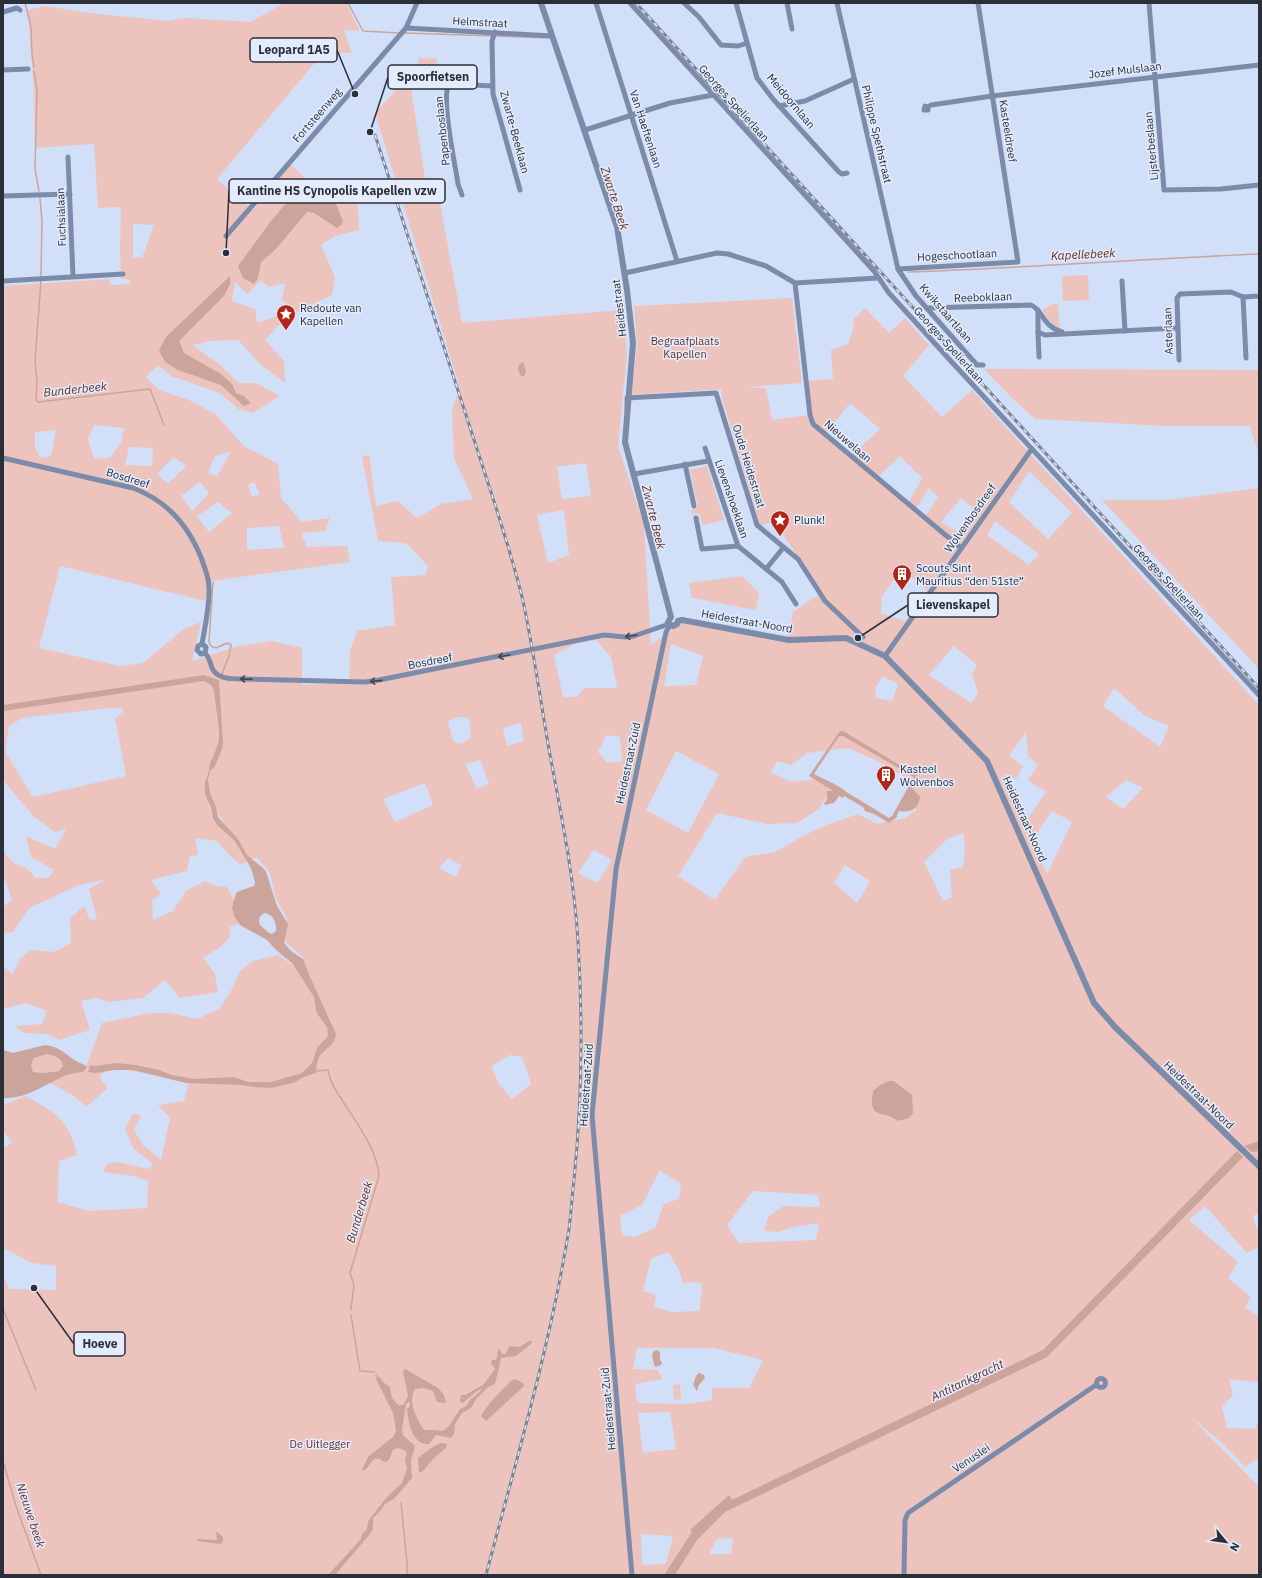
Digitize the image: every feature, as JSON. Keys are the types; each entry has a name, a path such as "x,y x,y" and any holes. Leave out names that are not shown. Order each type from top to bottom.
{"street":[{"name":"Fortsteenweg","path":"226,236 406,28 417,3"},
{"name":"Heidestraat","path":"541,3 614,215 621,243 633,343 627,398 625,442 670,617 668,622 669,625"},
{"name":"Van Haeftenlaan","path":"596,3 677,261"},
{"name":"Georges Spelierlaan","path":"630,3 863,259 889,293 1031,450 1259,695"},
{"path":"684,3 699,17 721,45 738,46 747,43"},
{"name":"Meidoornlaan","path":"736,3 758,78 779,106 839,172 842,174 847,173"},
{"path":"787,3 792,29"},
{"name":"Philippe Spethstraat","path":"837,3 898,269"},
{"name":"Kasteeldreef","path":"978,3 1018,262"},
{"path":"1149,3 1155,77"},
{"path":"3,12 17,8 20,10"},
{"name":"Helmstraat","path":"406,28 552,36"},
{"name":"Zwarte-Beeklaan","path":"495,32 492,41 493,94 520,190"},
{"name":"Jozef Mulslaan","path":"928,107 931,105 992,96 1259,65"},
{"path":"3,70 28,69"},
{"name":"Lijsterbeslaan","path":"1155,77 1164,190 1259,185"},
{"path":"779,106 805,101 854,79"},
{"name":"Papenboslaan","path":"462,195 458,184 447,111 447,89 448,86 454,84 492,86"},
{"path":"585,130 670,104 714,95"},
{"name":"Fuchsialaan","path":"68,157 73,276"},
{"path":"3,196 70,194"},
{"path":"625,273 677,261 717,254 728,254 766,266 795,283 878,278"},
{"name":"Hogeschootlaan","path":"898,269 1018,262"},
{"name":"Kwikstaartlaan","path":"898,269 916,296 977,365 983,365"},
{"path":"3,281 123,274"},
{"path":"1122,281 1125,331"},
{"name":"Nieuwelaan","path":"795,283 810,415 813,424 961,548"},
{"name":"Asterlaan","path":"1179,360 1176,302 1180,294 1231,292 1243,297 1259,296"},
{"path":"1243,297 1246,358"},
{"name":"Reeboklaan","path":"927,308 1031,305 1038,310"},
{"path":"1038,310 1047,324 1054,330 1066,334"},
{"path":"1038,310 1039,357"},
{"path":"1038,332 1045,335 1177,328"},
{"name":"Oude Heidestraat","path":"627,398 716,393 757,525 798,559 825,601 864,637"},
{"name":"Lievenshoeklaan","path":"705,448 708,461 738,546 782,582 796,604"},
{"name":"Wolvenbosdreef","path":"885,656 1031,450"},
{"name":"Bosdreef","path":"3,458 133,488 149,494 183,524 199,553 207,573 209,586 202,644 198,646 197,650 201,654 205,653 216,673 223,677 232,679 370,681 415,674 608,634 625,637 634,636 669,625"},
{"path":"634,474 708,461"},
{"path":"685,464 694,506"},
{"path":"696,518 702,549 738,546"},
{"path":"766,569 783,548"},
{"path":"669,625 675,626 678,621 675,617 670,617"},
{"name":"Heidestraat-Noord","path":"678,621 682,620 789,640 846,638 885,656 987,761 1094,1003 1115,1027 1259,1166"},
{"name":"Heidestraat-Zuid","path":"632,1575 592,1115 616,869 666,632 669,625"},
{"name":"Venuslei","path":"904,1575 905,1520 908,1513 1096,1385"}],"green space":[{"path":"281,3 346,3 360,31 344,30 352,53 324,52 217,179 253,210 291,165 308,181 347,189 358,206 359,230 335,236 321,245 335,277 332,295 297,312 282,299 285,283 268,287 261,280 247,294 235,282 232,301 255,309 257,323 279,315 284,320 265,340 284,361 285,383 261,365 238,340 210,341 193,345 220,365 239,383 256,383 280,396 253,413 238,409 220,393 171,376 158,365 146,377 159,390 189,400 215,414 244,446 278,464 281,498 302,522 330,518 325,531 301,533 307,547 347,546 350,562 210,581 205,601 60,566 39,648 120,666 143,663 184,629 201,622 192,661 235,647 272,641 302,648 302,685 349,683 350,651 357,631 395,625 391,577 426,575 428,566 406,543 378,541 362,456 369,455 376,506 398,501 417,518 441,504 473,499 454,458 452,410 460,388 375,113 409,76 428,197 440,203 462,323 622,310 627,354 618,446 644,525 651,645 681,623 787,642 793,612 818,595 829,609 831,606 774,521 760,526 722,398 721,389 632,395 637,344 634,306 792,298 802,383 745,387 766,388 772,420 808,415 807,381 833,379 831,350 848,344 854,327 853,320 865,308 889,333 905,318 929,345 903,376 942,417 972,390 1259,705 1259,1213 1253,1216 1259,1236 1259,1247 1247,1253 1205,1206 1189,1220 1238,1262 1228,1278 1251,1297 1245,1308 1259,1316 1259,1382 1229,1379 1233,1395 1222,1407 1227,1428 1254,1429 1259,1422 1259,1458 1245,1467 1222,1443 1190,1416 1259,1487 1259,1575 3,1575 3,1275 9,1289 56,1290 56,1266 32,1263 5,1249 3,1250 3,1148 12,1143 3,1130 3,1110 5,1104 26,1096 45,1107 59,1119 70,1134 77,1155 59,1161 58,1202 88,1211 147,1208 148,1181 134,1176 103,1172 107,1164 117,1162 149,1169 153,1164 133,1148 125,1129 133,1113 141,1116 134,1130 143,1145 161,1160 170,1118 158,1105 184,1101 189,1081 127,1070 107,1069 99,1077 108,1088 86,1107 74,1096 50,1083 63,1076 85,1070 102,1023 150,1013 170,1013 197,1019 219,1009 230,993 240,971 253,961 278,955 302,971 303,957 283,940 287,918 276,899 270,873 257,857 241,865 230,856 217,841 195,838 198,855 190,856 187,871 151,880 161,894 152,900 153,920 173,911 186,891 205,881 216,886 227,887 235,902 239,923 230,927 229,938 220,947 203,958 215,974 218,992 180,998 165,980 143,998 109,1002 95,998 81,1001 90,1030 59,1040 47,1034 25,1033 14,1026 42,1024 47,1011 26,1003 3,1009 3,965 12,975 20,959 31,950 54,952 71,943 70,918 84,906 90,920 97,919 89,889 104,880 79,885 29,908 13,932 3,933 3,907 12,900 3,874 3,852 14,863 28,869 35,878 48,878 54,870 31,857 26,836 55,849 66,829 55,832 34,817 3,780 3,286 110,279 110,285 131,284 130,280 121,279 121,207 98,208 94,144 35,148 34,93 28,10 45,6 90,13 168,21 186,18 250,22 281,5","holes":["133,224 154,225 142,258 133,257","850,403 880,429 850,457 825,434","94,425 124,428 121,443 110,458 94,459 88,439","56,430 51,456 41,458 35,448 35,432","129,447 153,448 152,466 125,465","231,452 217,476 208,473 215,456","900,456 922,478 908,503 878,477","174,457 186,466 168,484 157,474","586,463 591,496 562,499 557,467","1029,471 1072,513 1048,539 1009,502","200,482 209,493 192,511 181,496","254,482 260,495 252,496 248,485","929,488 938,497 925,517 915,510","961,498 978,512 962,535 941,522","218,502 232,513 209,532 197,516","564,510 569,555 548,563 537,515","995,521 1039,554 1029,565 987,535","279,526 284,548 247,550 247,528","899,572 908,574 927,590 905,621 881,613 882,596","596,640 611,657 617,688 584,688 577,697 563,697 554,655 577,643","671,644 703,656 696,685 664,686","954,646 977,665 972,674 978,693 971,703 929,675","883,676 898,684 892,701 876,698 875,688","1114,688 1145,716 1169,726 1160,747 1103,706","120,708 124,711 115,718 126,776 33,797 5,752 9,726 22,718","458,717 469,718 471,737 462,744 453,741 448,721","521,723 524,741 507,746 503,728","1026,732 1028,756 1038,765 1028,780 1046,792 1024,824 1006,783 1004,773 1016,779 1023,766 1009,756","606,735 620,737 622,761 607,763 598,752","848,748 877,761 907,778 916,810 905,818 877,824 858,814 829,824 807,834 775,852 745,857 715,900 678,876 717,813 767,824 797,823 819,809 831,789 818,779 791,782 771,772 777,761 791,765 807,753","676,751 719,774 688,833 646,810","480,760 489,783 477,789 465,764","1126,780 1143,788 1123,809 1106,797","425,783 433,805 395,822 383,799","212,809 215,809 230,831 227,833 214,819","1052,811 1072,822 1047,874 1032,841","963,833 965,846 963,867 950,870 952,897 943,901 924,862 947,839","594,850 612,860 597,883 578,873","448,858 461,865 456,877 439,868","845,865 870,881 857,903 834,883","510,1055 522,1057 531,1084 512,1099 499,1084 491,1066","894,1081 903,1087 912,1097 909,1118 898,1121 884,1114 872,1103 873,1091 880,1085","660,1170 681,1184 679,1199 664,1204 655,1228 635,1237 622,1235 620,1216 642,1205","753,1191 818,1195 820,1207 784,1206 768,1217 764,1231 777,1232 819,1223 816,1240 739,1243 727,1225","668,1252 680,1272 682,1282 702,1283 700,1311 672,1312 654,1307 656,1295 643,1291 651,1259","637,1348 714,1348 763,1360 749,1388 712,1388 712,1400 687,1404 637,1403 635,1384 662,1379 658,1370 633,1369","670,1412 676,1449 643,1453 638,1413","641,1534 673,1536 666,1564 642,1565","733,1538 731,1554 709,1554 717,1539"]},
{"path":"418,58 437,59 434,85 424,87 420,83"},
{"path":"1088,275 1089,300 1063,301 1062,276"},
{"path":"1053,304 1058,304 1060,330 1052,324 1042,310"},
{"path":"984,369 1259,370 1259,455 1250,426 1165,426 1035,419"},
{"path":"707,466 724,520 703,525 699,513 692,514 691,510 698,508 690,470"},
{"path":"1259,488 1259,669 1102,500 1169,500"},
{"path":"742,576 759,593 756,610 692,598 689,583"},
{"path":"47,1054 55,1056 59,1059 63,1066 59,1071 43,1073 33,1072 31,1065 34,1058"},
{"path":"680,1384 681,1399 674,1400 673,1385"}],"shaded area":[{"path":"305,187 326,192 330,196 340,213 343,221 342,224 337,228 314,213 307,212 275,250 261,262 258,278 254,284 243,278 238,266 271,221 294,194"},
{"path":"230,276 230,284 224,296 179,341 184,353 221,374 232,384 236,393 244,396 251,403 244,406 221,385 178,370 165,362 159,350 166,337"},
{"path":"523,362 526,371 524,377 520,375 518,369 519,365"},
{"path":"204,675 219,680 223,742 222,749 214,768 210,770 210,764 219,738 219,728 214,691 211,685 204,681 3,711 3,705"},
{"path":"840,731 843,731 918,776 912,788 920,797 916,807 910,811 899,811 897,817 889,823 874,814 865,811 863,807 844,796 843,798 839,796 834,803 825,805 824,803 827,800 827,791 832,790 809,776","holes":["839,736 843,736 914,777 892,816 889,818 840,787 814,774"]},
{"path":"205,780 208,780 210,793 215,804 218,817 238,839 247,855 266,872 277,906 288,924 284,943 291,951 303,959 336,1034 335,1040 319,1058 316,1073 306,1076 293,1083 271,1088 241,1085 186,1083 133,1070 114,1070 96,1073 88,1072 90,1065 94,1066 116,1063 136,1065 159,1070 172,1075 194,1079 234,1077 248,1082 271,1082 302,1073 312,1063 317,1048 328,1036 327,1027 316,1010 314,997 293,964 276,950 267,940 240,925 234,916 232,907 236,893 254,886 255,882 251,868 234,840 217,825 213,818 211,807 205,794","holes":["265,913 274,919 276,925 276,931 272,934 259,923 261,915"]},
{"path":"45,1045 51,1046 59,1049 87,1067 83,1072 64,1076 27,1094 11,1098 3,1098 3,1050 13,1053","holes":["47,1054 57,1057 63,1066 59,1071 43,1073 33,1072 31,1065 34,1058"]},
{"path":"889,1081 894,1081 912,1095 913,1113 909,1118 898,1121 892,1117 874,1111 872,1100 873,1091 880,1085"},
{"path":"1259,1141 1259,1151 1252,1152 1244,1146"},
{"name":"Antitankgracht","path":"1237,1151 1243,1157 1047,1357 725,1512 697,1540 675,1575 664,1575 692,1532 690,1530 729,1495 732,1500 1043,1350"},
{"path":"529,1341 532,1341 531,1344 516,1356 501,1358 495,1384 488,1387 476,1399 471,1408 462,1413 455,1424 454,1434 451,1438 436,1435 429,1444 419,1441 412,1432 408,1420 407,1409 410,1406 410,1402 406,1404 402,1430 403,1435 415,1446 411,1460 412,1478 394,1499 385,1504 373,1518 373,1529 370,1534 335,1575 328,1575 361,1539 362,1534 367,1529 368,1522 371,1517 387,1497 402,1483 407,1469 405,1460 407,1453 404,1450 397,1448 393,1450 388,1461 384,1462 378,1458 375,1459 365,1470 362,1470 368,1457 394,1436 396,1430 393,1413 376,1379 377,1377 380,1377 383,1382 390,1387 392,1398 399,1406 404,1404 408,1396 403,1372 405,1369 438,1388 444,1395 446,1403 437,1402 433,1391 424,1388 415,1389 412,1405 424,1430 443,1431 449,1426 460,1409 465,1407 471,1399 482,1390 480,1389 462,1403 460,1401 461,1395 465,1395 483,1385 495,1369 491,1363 492,1360 497,1358 498,1349 502,1354 505,1354 510,1346 520,1347"},
{"path":"657,1350 660,1352 660,1360 662,1363 656,1367 654,1365 652,1354"},
{"path":"699,1373 704,1375 705,1378 699,1385 697,1391 693,1385 696,1376"},
{"path":"515,1379 523,1383 524,1386 486,1421 481,1416 484,1411 491,1401 512,1380"},
{"path":"441,1443 447,1444 446,1448 434,1458 423,1471 419,1473 418,1458 434,1446"},
{"path":"216,1531 223,1537 221,1544 197,1541 197,1539 217,1540"}],"waterway":[{"name":"Bunderbeek","path":"25,3 31,27 34,67"},
{"name":"Zwarte Beek","path":"348,3 363,31 399,33"},
{"name":"Zwarte Beek","path":"405,33 551,38"},
{"name":"Bunderbeek","path":"34,71 37,91 35,169 39,191"},
{"name":"Bunderbeek","path":"40,198 42,221 41,276"},
{"name":"Kapellebeek","path":"908,272 1259,254"},
{"name":"Bunderbeek","path":"41,281 35,360 37,382 36,400 38,402 150,389 164,425"},
{"name":"Zwarte Beek","path":"625,399 625,410"},
{"name":"Bunderbeek","path":"213,582 209,642 211,646 216,648 227,643 231,645 229,656 222,674"},
{"name":"Bunderbeek","path":"207,780 210,770"},
{"name":"Bunderbeek","path":"316,1071 328,1070 334,1087 366,1138 378,1167 379,1176 350,1273 354,1285 351,1310"},
{"path":"3,1309 36,1390"},
{"name":"Bunderbeek","path":"351,1315 360,1371 374,1372"},
{"name":"Nieuwe beek","path":"3,1461 16,1506 41,1575"},
{"name":"Bunderbeek","path":"401,1503 407,1575"}],"railway":[{"path":"636,3 1259,688"},
{"path":"375,135 499,517 523,601 566,842 578,941 581,1001 581,1060 577,1150 569,1229 542,1360 486,1575"}],"place":[{"name":"Leopard 1A5","path":"355,94"},
{"name":"Spoorfietsen","path":"370,132"},
{"name":"Kantine HS Cynopolis Kapellen vzw","path":"226,253"},
{"name":"Redoute van Kapellen","path":"286,331"},
{"name":"Plunk!","path":"780,537"},
{"name":"Scouts Sint Mauritius “den 51ste”","path":"902,591"},
{"name":"Lievenskapel","path":"858,638"},
{"name":"Kasteel Wolvenbos","path":"886,792"},
{"name":"Hoeve","path":"34,1288"}],"park label":[{"name":"Begraafplaats Kapellen","path":"685,347"},
{"name":"De Uitlegger","path":"320,1444"}]}
